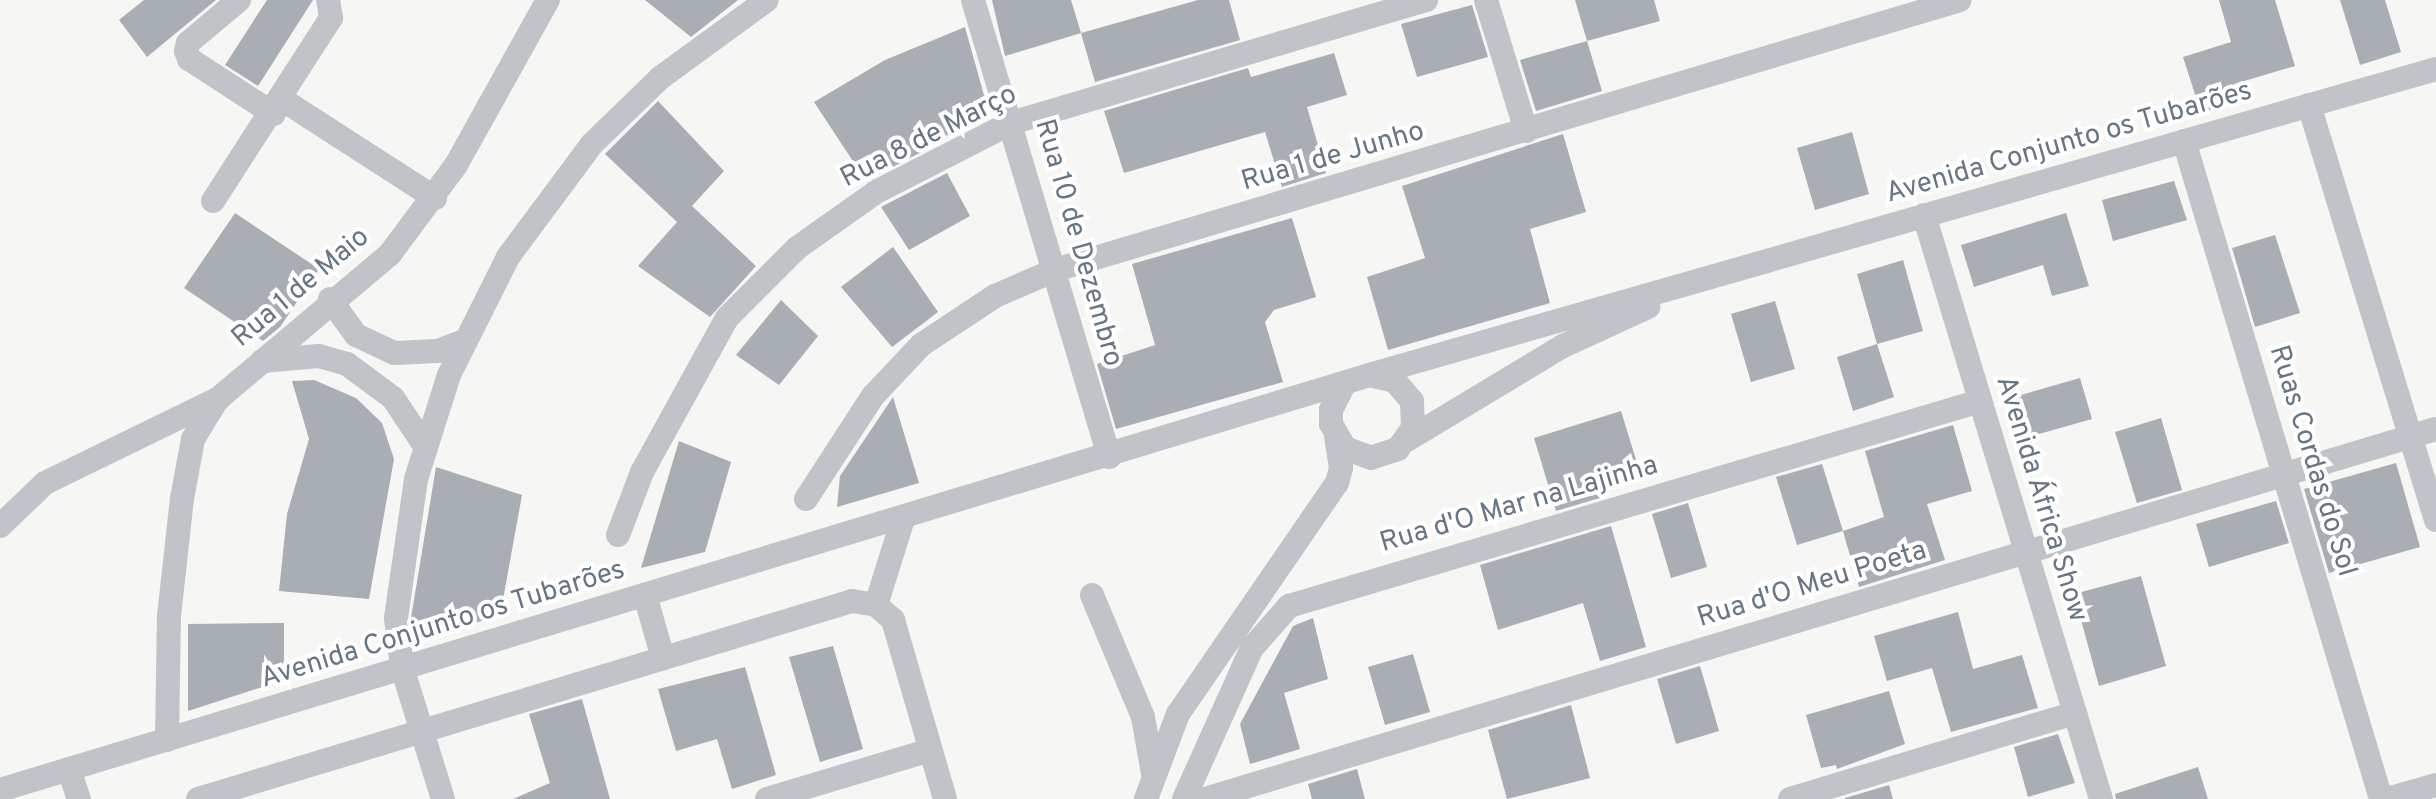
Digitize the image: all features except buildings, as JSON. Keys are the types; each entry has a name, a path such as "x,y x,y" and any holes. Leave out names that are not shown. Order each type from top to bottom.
{"street":[{"path":"239,0 188,43 186,51 189,59 435,198"},
{"path":"213,201 278,107 331,18 328,0"},
{"name":"Rua 1 de Maio","path":"0,526 45,483 219,398 330,299 390,254 435,198 548,0"},
{"path":"443,799 402,667 396,618 399,583 425,446 464,341 508,257 592,144 660,78 767,0"},
{"name":"Rua 10 de Dezembro","path":"973,0 1109,457"},
{"name":"Rua 8 de Março","path":"618,535 654,446 727,318 797,248 876,192 1011,123 1426,0"},
{"path":"1486,0 1526,131"},
{"name":"Rua 1 de Junho","path":"806,499 873,396 921,345 995,296 1055,270 1960,0"},
{"name":"Avenida Conjunto os Tubarões","path":"1719,274 2436,69"},
{"path":"2309,105 2436,520"},
{"name":"Ruas Cordas do Sol","path":"2184,141 2384,799"},
{"name":"Avenida África Show","path":"1924,215 2101,799"},
{"path":"1149,788 1178,714 1261,588 1329,498 1341,468 1331,410 1344,385 1369,375 1719,274"},
{"path":"1329,498 1407,440 1563,346 1719,274"},
{"path":"330,299 356,335 394,353 438,351 464,341"},
{"path":"261,361 319,356 347,364 393,398 425,446"},
{"path":"1369,375 1395,381 1412,401 1415,415 1407,440"},
{"name":"Avenida Conjunto os Tubarões","path":"0,790 1344,385"},
{"path":"167,740 169,616 182,499 193,439 219,398"},
{"name":"Rua d'O Mar na Lajinha","path":"1184,799 1252,648 1289,606 1980,401"},
{"path":"1278,407 1307,410 1334,430 1357,455 1385,456"},
{"name":"Rua d'O Meu Poeta","path":"1205,799 2436,429"},
{"path":"876,605 903,519"},
{"path":"645,595 663,658"},
{"path":"1092,595 1139,705 1149,788"},
{"path":"198,799 852,601 876,605 893,620 945,799"},
{"path":"1790,799 2075,713"},
{"path":"767,799 930,750"},
{"path":"69,769 79,799"},
{"path":"2384,799 2436,785"}]}
